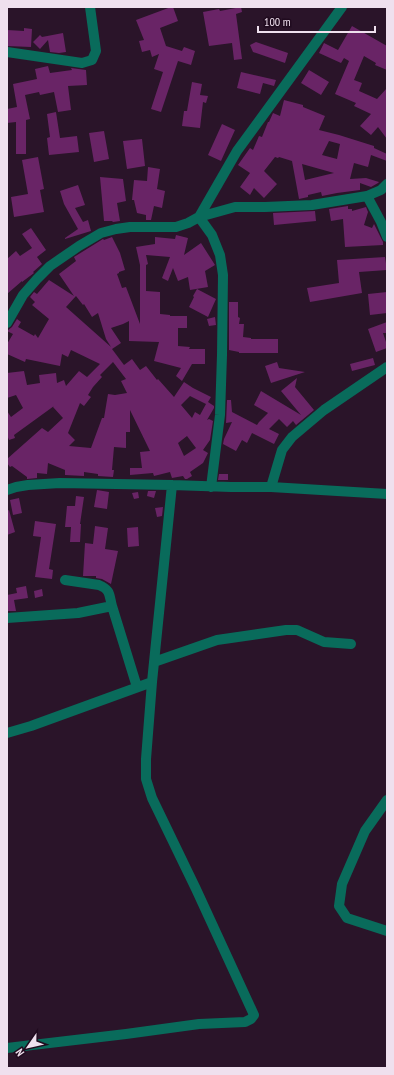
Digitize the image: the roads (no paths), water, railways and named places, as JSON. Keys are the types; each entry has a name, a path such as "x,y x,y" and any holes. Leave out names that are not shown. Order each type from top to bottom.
{"street":[{"path":"7,52 82,63 92,60 96,51 90,7"},
{"path":"199,217 237,151 342,7"},
{"path":"7,321 23,295 50,266 101,233 130,227 176,227 199,217 235,207 312,205 367,196 381,190 387,184"},
{"path":"367,196 382,222 387,237"},
{"path":"199,217 212,235 220,255 223,275 220,415 211,486"},
{"path":"271,487 282,450 292,437 324,410 387,367"},
{"path":"7,489 16,486 60,483 271,487 387,494"},
{"path":"7,1048 199,1024 245,1022 251,1019 254,1015 152,798 146,779 146,759 152,682 172,485"},
{"path":"65,580 99,585 108,590 137,687"},
{"path":"7,618 78,613 112,606"},
{"path":"154,662 217,640 286,630 297,630 324,642 351,644"},
{"path":"7,733 31,726 152,682"},
{"path":"387,800 365,831 342,884 339,906 347,918 387,931"}]}
